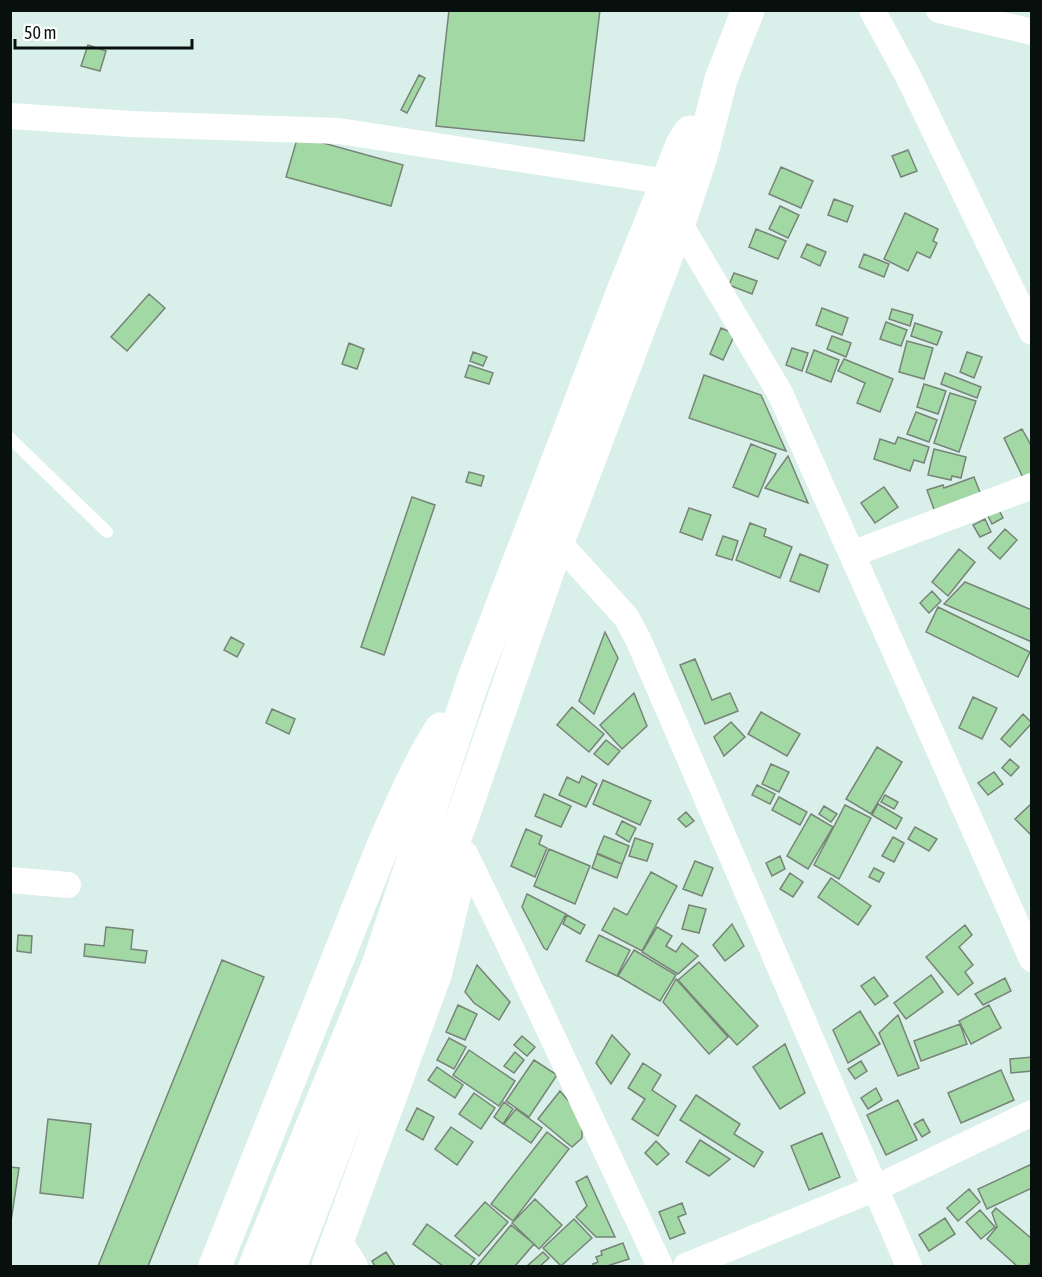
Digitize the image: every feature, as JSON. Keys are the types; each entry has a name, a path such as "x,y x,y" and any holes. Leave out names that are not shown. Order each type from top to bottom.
{"highway":[{"path":"255,1266 461,822 558,542 679,223 702,153 721,79 748,10"},
{"path":"290,1266 390,971 473,681 623,291 682,145 721,79"},
{"path":"215,1266 382,848 431,744 473,681"},
{"path":"333,1253 435,975 465,854 461,822"}],"street":[{"path":"872,10 909,78 1032,332"},
{"path":"939,10 1032,32"},
{"path":"10,116 131,124 339,132 668,182"},
{"path":"679,223 780,393 1032,959"},
{"path":"852,554 1032,486"},
{"path":"558,542 626,617 638,639 909,1266"},
{"path":"465,854 660,1266"},
{"path":"10,880 68,885"},
{"path":"686,1266 876,1188 1032,1113"},
{"path":"333,1253 355,1266"}],"lane":[{"path":"10,438 107,532"}],"building":[{"path":"449,10 600,10 584,141 436,126"},
{"path":"88,45 106,51 100,71 81,66"},
{"path":"419,75 425,78 407,113 401,110"},
{"path":"298,136 403,165 391,206 286,177"},
{"path":"908,150 917,171 901,177 892,156"},
{"path":"781,167 813,181 801,208 769,194"},
{"path":"834,199 853,206 847,222 828,215"},
{"path":"780,206 799,215 788,238 769,229"},
{"path":"905,213 938,229 933,241 937,243 930,258 917,252 908,271 884,259"},
{"path":"756,229 786,241 778,259 749,247"},
{"path":"807,244 826,252 820,266 801,257"},
{"path":"864,254 889,264 884,277 859,267"},
{"path":"734,273 757,281 752,294 729,285"},
{"path":"149,294 165,308 127,351 111,337"},
{"path":"822,308 848,318 842,335 816,325"},
{"path":"892,309 913,315 910,326 889,319"},
{"path":"886,322 907,330 901,346 880,339"},
{"path":"915,323 942,332 937,345 911,336"},
{"path":"721,328 735,334 723,360 710,354"},
{"path":"832,336 851,343 846,357 827,349"},
{"path":"907,341 933,348 924,379 899,372"},
{"path":"349,343 364,349 357,369 342,364"},
{"path":"792,348 808,353 802,371 786,365"},
{"path":"814,350 839,360 831,382 806,372"},
{"path":"473,352 487,357 483,366 470,361"},
{"path":"967,352 982,357 974,378 960,372"},
{"path":"844,359 893,379 880,412 857,403 865,383 838,371"},
{"path":"469,365 493,373 489,384 465,377"},
{"path":"945,373 981,387 977,398 941,384"},
{"path":"704,375 761,395 786,451 689,418"},
{"path":"924,384 946,391 938,414 917,407"},
{"path":"950,393 976,401 959,452 934,443"},
{"path":"916,412 937,420 929,442 907,434"},
{"path":"1022,429 1032,447 1032,481 1026,484 1004,438"},
{"path":"898,437 929,447 924,463 914,460 910,471 874,459 880,439 895,444"},
{"path":"751,444 776,454 758,497 733,487"},
{"path":"934,449 966,457 961,478 952,476 951,480 928,475"},
{"path":"788,456 808,503 765,488"},
{"path":"469,472 484,476 481,486 466,482"},
{"path":"974,477 981,495 935,512 927,490 943,485 944,488"},
{"path":"884,487 898,507 875,523 861,503"},
{"path":"412,497 435,505 384,655 361,647"},
{"path":"689,508 711,515 702,540 680,532"},
{"path":"998,508 1003,518 992,524 987,514"},
{"path":"985,519 991,532 980,537 973,525"},
{"path":"750,523 766,529 764,536 792,547 780,578 736,560"},
{"path":"1005,529 1017,540 1000,559 988,548"},
{"path":"723,536 738,541 732,560 716,555"},
{"path":"959,549 975,562 948,596 932,582"},
{"path":"800,554 828,565 819,592 790,581"},
{"path":"965,582 1032,610 1032,642 944,604"},
{"path":"932,591 941,601 929,613 920,603"},
{"path":"938,607 1030,652 1018,677 926,632"},
{"path":"605,632 618,658 594,714 579,701"},
{"path":"231,637 244,644 237,657 224,650"},
{"path":"695,659 712,700 730,693 738,711 705,724 680,665"},
{"path":"634,693 647,726 622,749 600,725"},
{"path":"973,697 997,708 982,739 959,728"},
{"path":"572,707 604,734 589,752 557,725"},
{"path":"272,709 295,719 289,734 266,723"},
{"path":"761,712 800,734 787,756 748,734"},
{"path":"1023,714 1032,723 1010,747 1001,739"},
{"path":"731,722 745,737 724,756 714,737"},
{"path":"606,740 620,751 608,765 594,754"},
{"path":"877,747 902,762 871,814 846,799"},
{"path":"1010,759 1019,767 1011,776 1002,768"},
{"path":"771,764 789,772 779,792 762,784"},
{"path":"994,772 1003,784 988,795 978,783"},
{"path":"582,776 597,784 586,807 559,795 567,777 579,783"},
{"path":"603,780 651,801 640,825 593,804"},
{"path":"757,785 775,794 770,804 752,795"},
{"path":"544,794 571,806 561,827 535,816"},
{"path":"885,795 898,802 894,809 881,802"},
{"path":"779,797 807,812 800,825 772,810"},
{"path":"878,804 902,818 896,829 872,815"},
{"path":"845,805 871,818 839,879 814,865"},
{"path":"1030,805 1032,806 1032,836 1015,819"},
{"path":"824,806 837,814 831,822 819,814"},
{"path":"686,812 694,821 686,827 678,819"},
{"path":"811,814 833,827 808,869 787,856"},
{"path":"622,821 636,828 629,842 616,834"},
{"path":"915,827 937,839 929,851 908,839"},
{"path":"526,829 542,836 539,844 547,848 535,877 511,866"},
{"path":"604,836 629,846 622,864 597,853"},
{"path":"893,837 904,843 894,862 882,856"},
{"path":"635,838 653,844 647,861 629,856"},
{"path":"549,849 590,866 575,904 534,886"},
{"path":"597,854 622,864 617,878 592,868"},
{"path":"780,856 785,869 772,876 766,863"},
{"path":"695,861 713,868 702,896 683,889"},
{"path":"874,868 884,873 879,882 869,877"},
{"path":"651,872 677,886 642,951 602,930 614,908 627,915"},
{"path":"790,873 803,882 793,897 780,889"},
{"path":"831,878 871,906 858,925 818,897"},
{"path":"527,894 566,914 547,950 522,907"},
{"path":"689,905 706,909 699,933 682,929"},
{"path":"567,915 585,925 580,934 563,924"},
{"path":"732,924 744,946 725,961 713,945"},
{"path":"965,925 972,935 959,947 973,965 965,972 973,983 958,995 926,957"},
{"path":"106,927 133,930 131,949 147,951 145,963 84,956 85,944 104,946"},
{"path":"657,927 672,936 666,946 676,952 682,943 698,956 678,974 642,952"},
{"path":"18,935 32,936 31,953 17,951"},
{"path":"599,935 630,950 617,976 586,961"},
{"path":"634,950 676,975 660,1001 618,976"},
{"path":"222,960 264,977 148,1266 98,1266"},
{"path":"699,962 758,1026 737,1045 678,980"},
{"path":"477,965 510,1002 499,1020 474,1003 465,992"},
{"path":"931,975 943,992 906,1019 894,1003"},
{"path":"874,977 888,996 875,1005 861,986"},
{"path":"1005,978 1011,991 983,1005 975,994"},
{"path":"676,979 728,1037 709,1054 663,1002"},
{"path":"458,1005 477,1014 465,1040 446,1032"},
{"path":"989,1005 1001,1028 971,1044 959,1021"},
{"path":"860,1011 880,1044 848,1063 833,1030"},
{"path":"898,1015 919,1068 898,1076 879,1033"},
{"path":"960,1024 967,1044 921,1061 914,1041"},
{"path":"612,1035 630,1054 611,1084 596,1063"},
{"path":"522,1036 535,1047 527,1056 514,1045"},
{"path":"449,1038 466,1047 454,1069 437,1060"},
{"path":"785,1044 805,1093 780,1109 753,1067"},
{"path":"469,1050 515,1081 499,1106 453,1075"},
{"path":"515,1052 524,1060 514,1073 504,1066"},
{"path":"1032,1057 1032,1071 1011,1073 1010,1059"},
{"path":"534,1060 557,1075 529,1117 506,1101"},
{"path":"861,1061 867,1071 855,1079 848,1069"},
{"path":"643,1063 661,1075 652,1090 676,1106 658,1136 632,1119 645,1099 628,1088"},
{"path":"437,1067 463,1085 455,1098 428,1080"},
{"path":"1001,1070 1014,1100 961,1123 948,1093"},
{"path":"876,1088 882,1100 868,1109 861,1098"},
{"path":"560,1091 582,1117 582,1138 572,1147 538,1119"},
{"path":"474,1093 495,1108 481,1129 459,1114"},
{"path":"696,1095 740,1124 734,1134 763,1152 754,1167 680,1120"},
{"path":"898,1100 917,1140 886,1155 867,1115"},
{"path":"504,1102 513,1109 503,1124 494,1117"},
{"path":"417,1108 434,1117 423,1140 406,1130"},
{"path":"516,1109 542,1128 531,1143 504,1124"},
{"path":"48,1119 91,1124 83,1198 40,1193"},
{"path":"923,1119 930,1132 922,1137 914,1124"},
{"path":"451,1127 473,1142 457,1165 435,1149"},
{"path":"547,1132 569,1149 513,1221 491,1204"},
{"path":"822,1133 840,1177 809,1190 791,1146"},
{"path":"700,1140 730,1159 709,1176 686,1162"},
{"path":"656,1141 669,1154 657,1165 645,1153"},
{"path":"1032,1164 1032,1188 987,1209 978,1189"},
{"path":"10,1167 19,1168 10,1228"},
{"path":"587,1176 615,1237 596,1237 576,1217 587,1206 576,1182"},
{"path":"969,1189 980,1202 958,1221 947,1208"},
{"path":"535,1199 562,1225 539,1249 512,1223"},
{"path":"485,1202 508,1222 479,1256 455,1236"},
{"path":"682,1203 686,1214 678,1217 685,1233 670,1239 659,1212"},
{"path":"996,1208 1032,1239 1032,1262 1027,1266 1017,1266 987,1239 997,1227 992,1213"},
{"path":"980,1210 995,1227 981,1239 966,1222"},
{"path":"945,1218 955,1234 929,1251 919,1235"},
{"path":"574,1219 592,1238 561,1266 543,1248"},
{"path":"427,1224 475,1259 470,1266 443,1266 413,1244"},
{"path":"511,1225 534,1244 515,1266 477,1266"},
{"path":"623,1243 629,1259 607,1266 594,1266 593,1264 598,1262 596,1257 602,1255 601,1251"},
{"path":"386,1252 395,1266 375,1266 372,1261"},
{"path":"543,1252 549,1258 540,1266 527,1266"}]}
